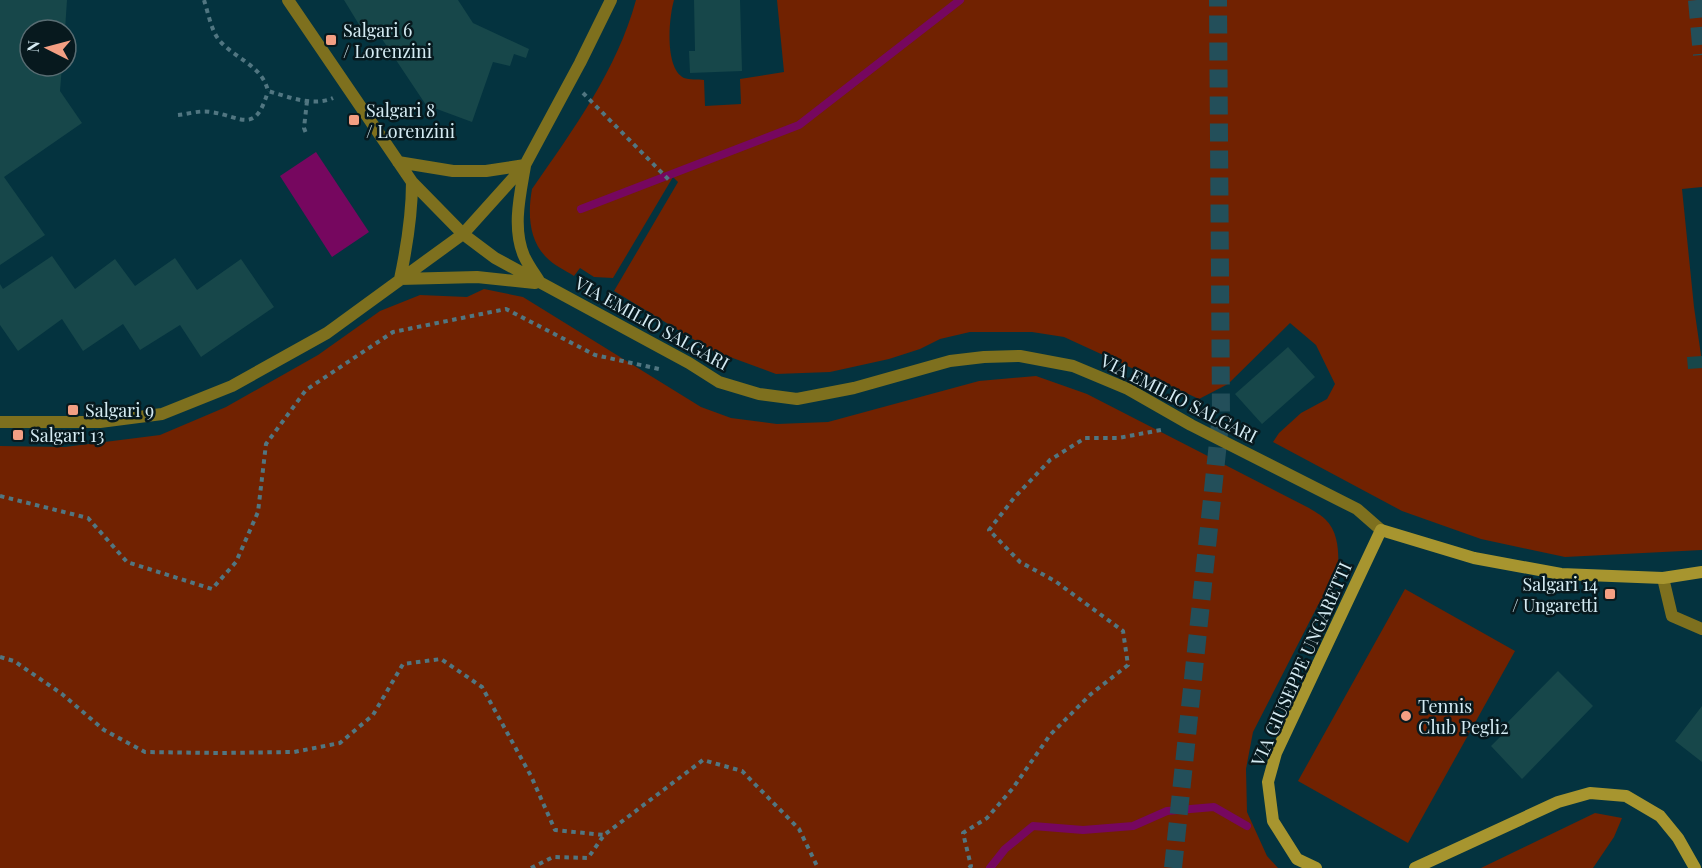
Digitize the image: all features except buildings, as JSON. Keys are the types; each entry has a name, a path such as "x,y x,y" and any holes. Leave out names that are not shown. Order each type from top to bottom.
{"street":[{"name":"VIA EMILIO SALGARI","path":"288,0 412,182 463,234 495,258 719,382 759,394 796,399 854,388 950,362 984,357 1020,356 1073,366 1128,389 1191,425 1357,509 1381,530 1474,558 1561,574 1663,578 1702,572"},
{"path":"0,422 100,422 162,414 232,386 327,333 463,234 525,165 571,82 611,0"},
{"path":"398,162 453,171 486,171 525,165"},
{"path":"525,165 519,202 518,231 524,255 539,283"},
{"path":"400,279 410,235 412,182"},
{"name":"VIA EMILIO SALGARI","path":"400,279 477,277 539,283"},
{"name":"VIA GIUSEPPE UNGARETTI","path":"1316,868 1297,859 1273,821 1268,782 1276,753 1381,530"},
{"path":"1663,578 1672,616 1702,629"},
{"path":"1416,868 1557,802 1590,793 1626,796 1660,816 1678,838 1695,868"}],"path":[{"path":"178,115 208,111 248,120 255,118 259,113 268,91 266,82 258,71 228,50 217,37 204,0"},
{"path":"571,82 669,180"},
{"path":"268,91 307,101 326,101 351,91"},
{"path":"307,101 304,128 307,136"},
{"path":"0,496 88,518 127,562 212,589 236,562 258,512 266,444 306,390 393,332 506,309 595,355 655,369 694,367"},
{"path":"969,868 963,833 987,818 1013,788 1050,735 1091,694 1128,665 1123,631 1055,581 1020,562 989,530 1014,498 1050,460 1085,438 1118,438 1191,425"},
{"path":"0,657 14,661 62,694 104,730 145,752 218,753 294,752 340,743 373,715 403,664 441,659 482,687 531,776 555,830 604,835"},
{"path":"531,868 553,857 588,858 604,835 703,760 742,771 799,829 818,868"}],"shaded area":[{"path":"636,0 674,0 670,30 673,64 684,78 704,80 705,106 741,104 740,79 784,72 777,0 1702,0 1702,187 1682,189 1702,362 1702,550 1565,557 1481,539 1402,511 1273,442 1279,433 1301,413 1327,399 1335,384 1316,345 1290,323 1228,384 1199,399 1064,337 1032,332 970,332 940,339 920,349 889,359 830,372 776,374 711,350 614,291 678,182 673,177 613,278 594,277 580,268 574,276 556,265 540,250 531,225 532,189 578,122 606,75 628,26"},
{"path":"316,152 369,232 332,257 280,176"},
{"path":"484,289 523,297 701,407 731,418 777,424 828,422 979,381 1036,376 1087,394 1322,516 1330,525 1337,541 1338,583 1318,605 1253,732 1246,769 1247,812 1267,856 1278,868 0,868 0,446 65,447 160,435 226,407 318,355 380,311 420,295 467,297"},
{"name":"Tennis Club Pegli2","path":"1405,589 1515,651 1408,843 1298,781"},
{"path":"1595,813 1622,818 1614,837 1593,868 1481,868"}],"waterway":[{"path":"581,209 799,125 960,0"},
{"path":"990,868 1005,849 1033,826 1083,830 1133,826 1167,811 1214,807 1247,826"}],"tunnel":[{"path":"1173,868 1221,414 1218,0"},
{"path":"1697,0 1702,55"}],"place":[{"name":"Salgari 6 / Lorenzini","path":"331,40"},
{"name":"Salgari 8 / Lorenzini","path":"354,120"},
{"name":"Salgari 9","path":"73,410"},
{"name":"Salgari 13","path":"18,435"},
{"name":"Salgari 14 / Ungaretti","path":"1610,594"},
{"name":"Tennis Club Pegli2","path":"1406,716"}]}
